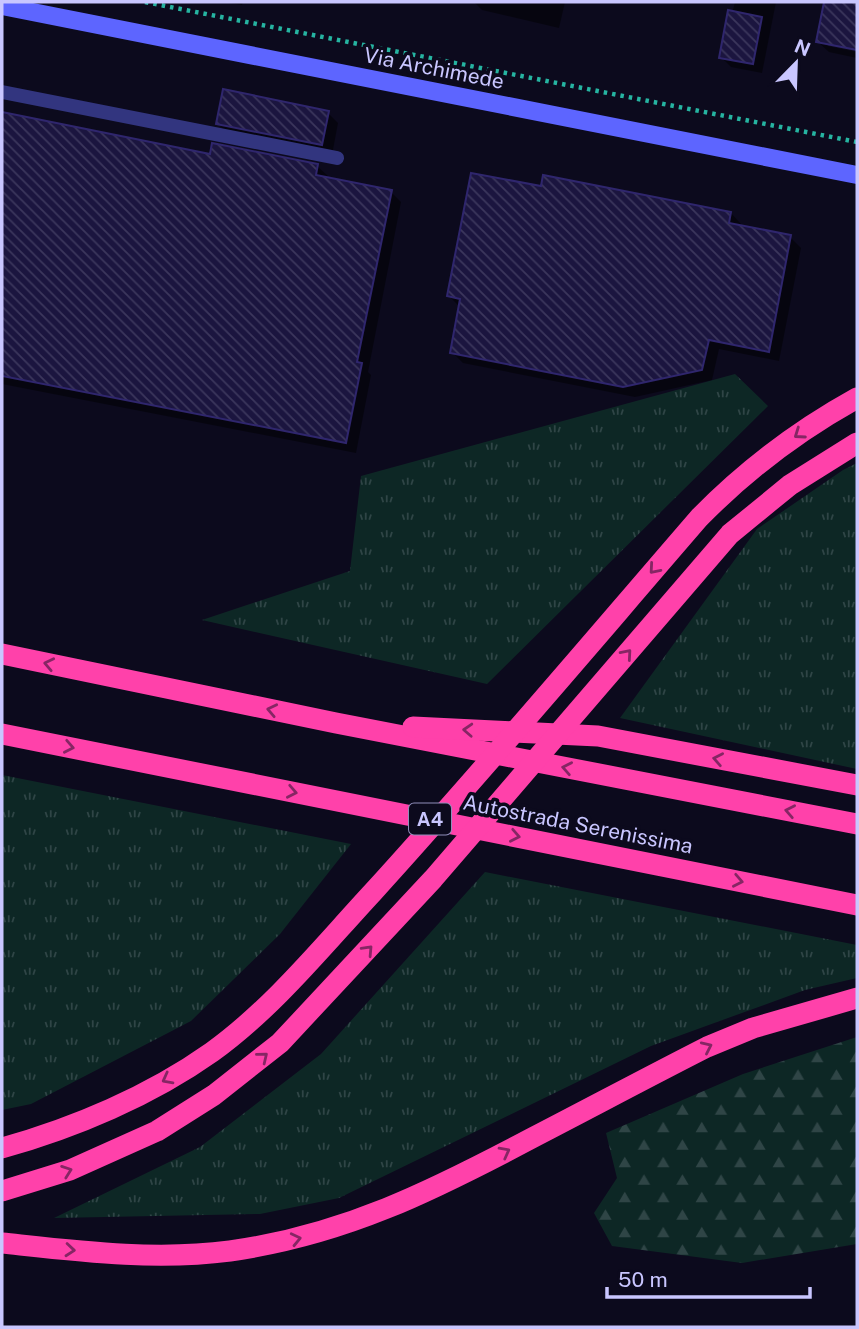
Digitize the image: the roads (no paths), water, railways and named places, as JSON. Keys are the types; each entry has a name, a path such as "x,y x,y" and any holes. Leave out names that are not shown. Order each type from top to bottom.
{"highway":[{"path":"2,1148 32,1140 101,1113 184,1070 211,1053 253,1019 394,868 722,494 794,437 857,398"},
{"path":"2,1191 71,1170 157,1130 214,1095 294,1031 433,879 730,534 790,485 857,443"},
{"path":"2,654 336,723 857,824"},
{"path":"336,723 598,736 857,785"},
{"name":"Autostrada Serenissima","path":"2,734 857,905"},
{"path":"2,1243 92,1252 163,1255 230,1251 320,1233 370,1216 443,1185 740,1032 857,998"}],"street":[{"name":"Via Archimede","path":"2,6 857,175"}],"lane":[{"path":"2,92 337,158"}]}
